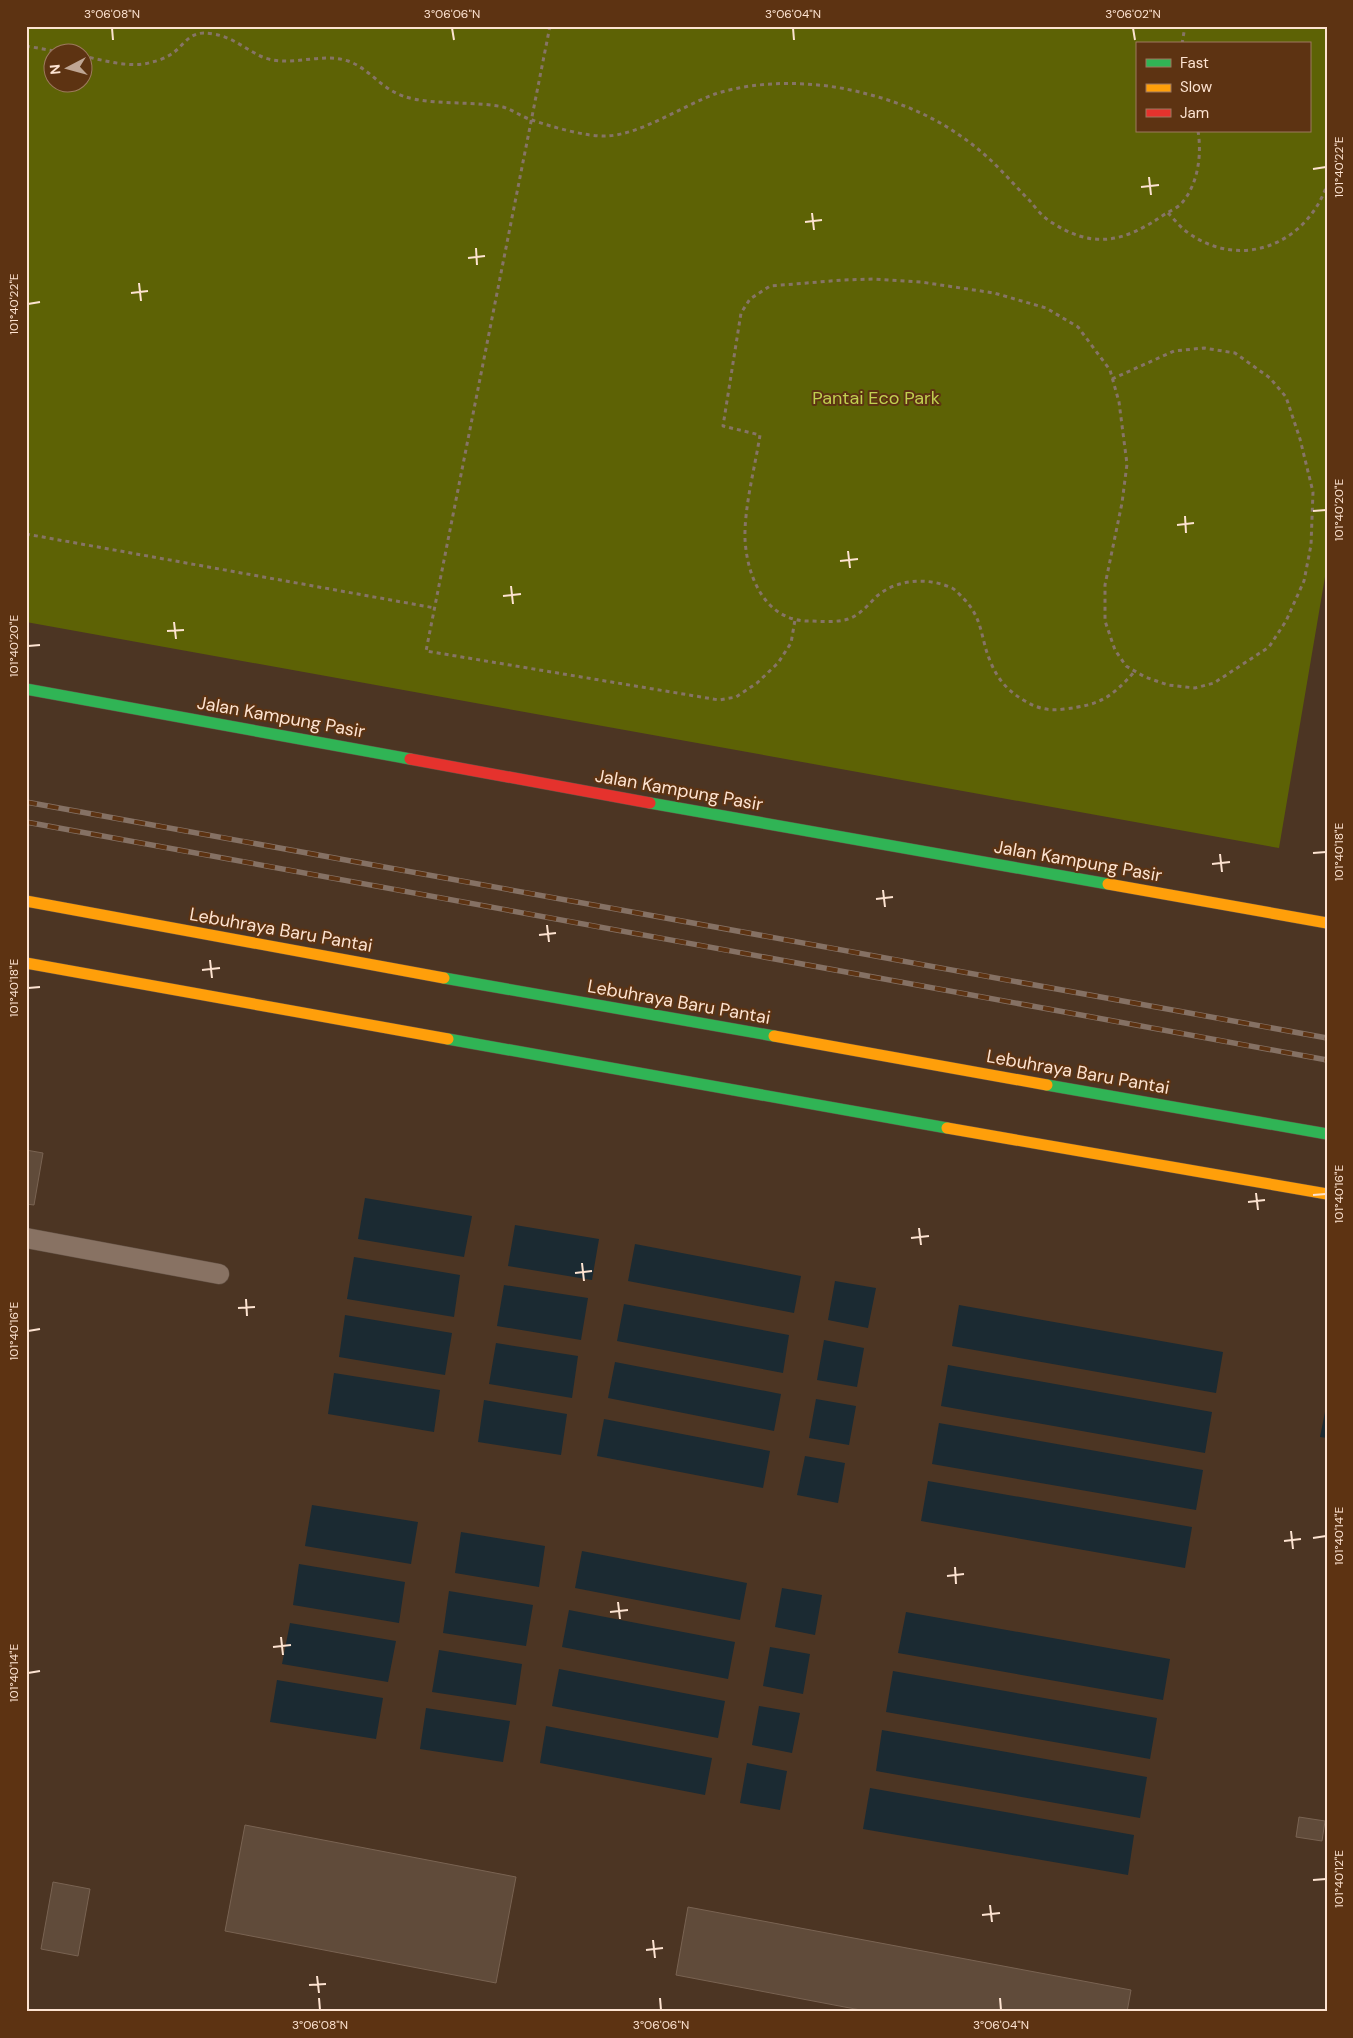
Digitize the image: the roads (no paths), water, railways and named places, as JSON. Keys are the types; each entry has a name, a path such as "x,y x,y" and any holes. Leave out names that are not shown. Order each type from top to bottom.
{"main road":[{"name":"Jalan Kampung Pasir","path":"26,689 1327,923"},
{"name":"Lebuhraya Baru Pantai","path":"26,901 547,996 1327,1134"},
{"path":"26,963 1176,1169 1327,1194"}],"lane":[{"path":"26,1238 219,1274"}],"water":[{"path":"365,1198 472,1216 464,1257 358,1239"},
{"path":"515,1225 599,1239 592,1280 508,1266"},
{"path":"635,1244 801,1276 794,1313 628,1281"},
{"path":"354,1257 460,1275 454,1317 347,1299"},
{"path":"835,1281 876,1288 868,1328 828,1320"},
{"path":"504,1285 588,1298 581,1340 497,1326"},
{"path":"624,1304 789,1335 783,1373 617,1341"},
{"path":"959,1305 1223,1352 1216,1393 952,1346"},
{"path":"345,1315 452,1333 445,1375 339,1357"},
{"path":"824,1340 864,1348 857,1387 817,1380"},
{"path":"496,1343 578,1356 572,1398 489,1384"},
{"path":"615,1362 781,1394 774,1431 608,1398"},
{"path":"948,1365 1212,1412 1205,1453 941,1406"},
{"path":"334,1373 440,1390 434,1432 328,1414"},
{"path":"816,1399 856,1406 849,1445 809,1438"},
{"path":"484,1400 567,1414 561,1455 478,1442"},
{"path":"1325,1412 1327,1412 1327,1438 1320,1437"},
{"path":"604,1419 770,1451 763,1488 597,1456"},
{"path":"939,1423 1203,1470 1196,1510 932,1464"},
{"path":"805,1456 845,1463 838,1503 797,1495"},
{"path":"928,1481 1192,1527 1185,1568 921,1521"},
{"path":"312,1505 418,1522 411,1564 305,1546"},
{"path":"461,1532 545,1546 539,1587 455,1573"},
{"path":"582,1551 747,1583 740,1620 575,1588"},
{"path":"299,1564 405,1582 399,1623 293,1605"},
{"path":"782,1588 822,1595 815,1635 775,1627"},
{"path":"449,1591 533,1605 526,1646 443,1633"},
{"path":"569,1610 735,1642 728,1679 562,1647"},
{"path":"906,1612 1170,1659 1163,1700 898,1653"},
{"path":"290,1623 396,1641 388,1682 282,1664"},
{"path":"770,1647 810,1654 803,1694 763,1686"},
{"path":"439,1650 522,1664 516,1705 432,1692"},
{"path":"559,1669 725,1701 718,1738 552,1706"},
{"path":"893,1671 1157,1718 1150,1759 886,1712"},
{"path":"277,1680 383,1698 376,1739 270,1722"},
{"path":"759,1706 800,1713 792,1753 752,1745"},
{"path":"426,1708 510,1721 503,1762 420,1749"},
{"path":"546,1726 712,1758 705,1795 540,1763"},
{"path":"882,1730 1147,1777 1140,1818 876,1771"},
{"path":"747,1763 787,1771 780,1810 740,1803"},
{"path":"870,1788 1134,1835 1128,1875 863,1829"}],"railway":[{"path":"26,802 1327,1038"},
{"path":"26,822 1327,1060"}],"park label":[{"name":"Pantai Eco Park","path":"876,398"}]}
